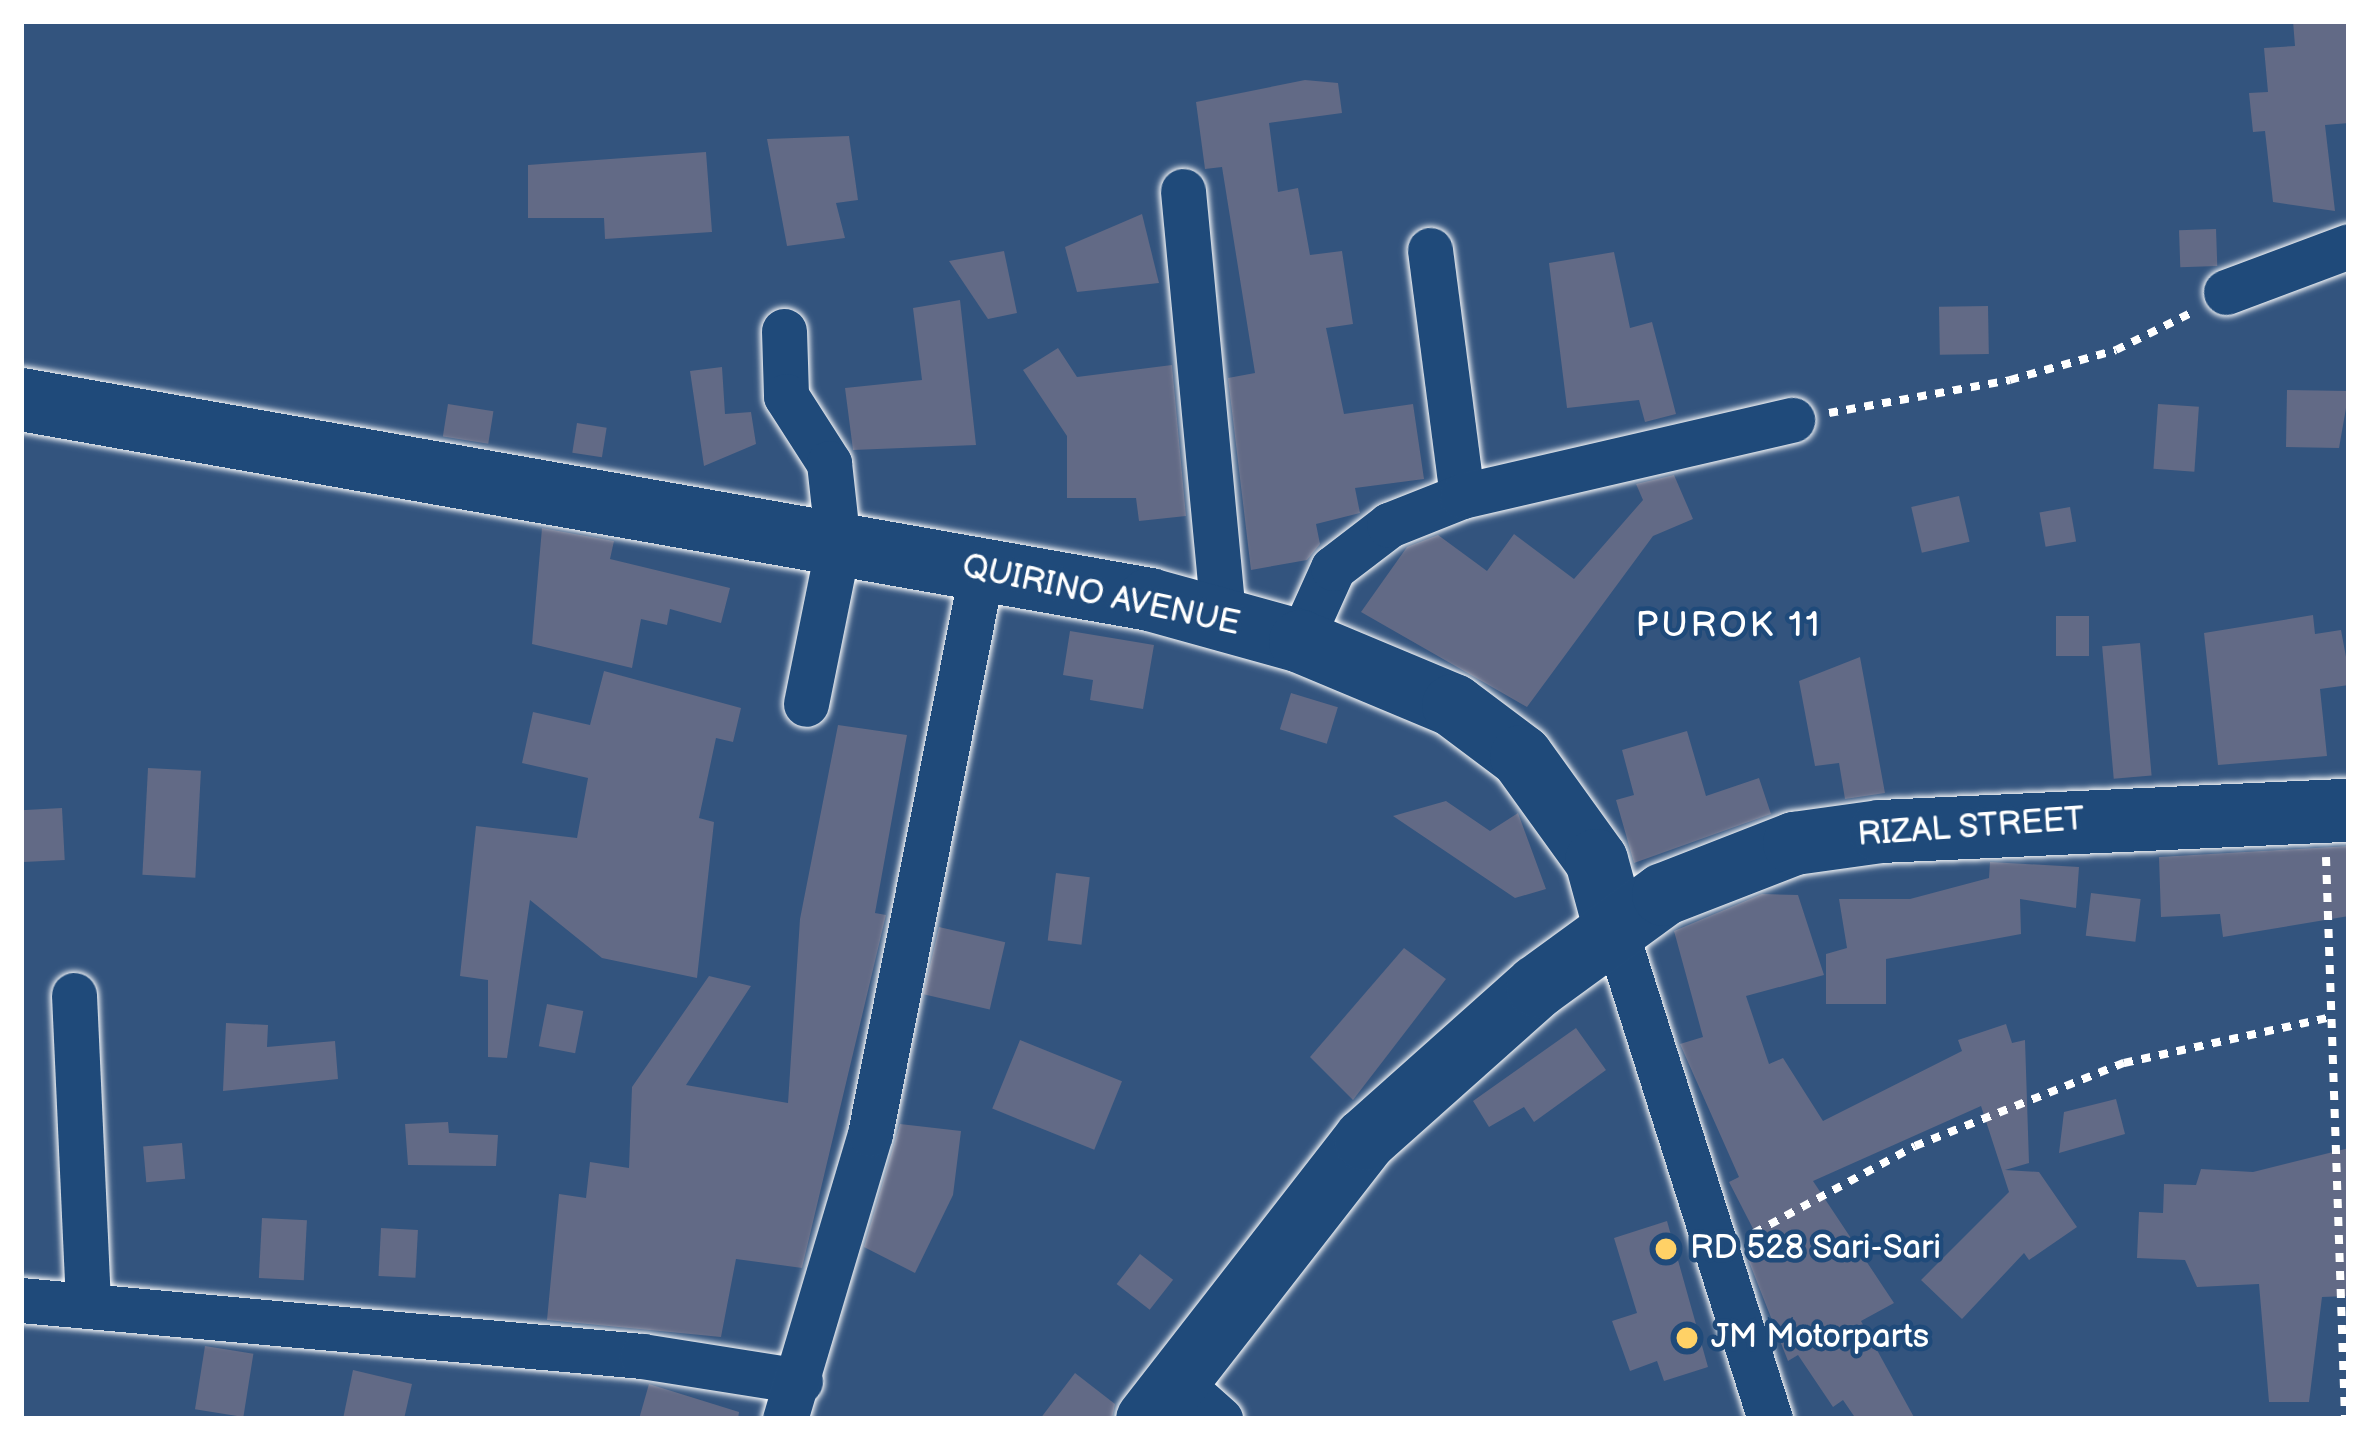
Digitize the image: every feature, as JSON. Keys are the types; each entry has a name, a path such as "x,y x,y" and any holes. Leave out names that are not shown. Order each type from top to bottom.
{"main road":[{"name":"QUIRINO AVENUE","path":"21,399 982,569 1223,618 1300,641 1453,704 1521,756 1596,860 1614,926"},
{"name":"RIZAL STREET","path":"1161,1398 1365,1139 1614,926 1732,861 1794,843 2337,810"}],"street":[{"path":"1183,191 1223,618"},
{"path":"2225,292 2349,246"},
{"path":"1430,250 1462,496"},
{"path":"784,331 786,396 830,463 838,545 806,704"},
{"path":"1300,641 1354,548 1462,496 1792,420"},
{"path":"21,1300 88,1302 792,1400 870,1134 982,569"},
{"name":"QUIRINO AVENUE","path":"1614,926 1770,1419"},
{"path":"74,995 88,1302"},
{"path":"1161,1398 1220,1419"}],"path":[{"path":"1792,420 2116,350 2225,292"},
{"path":"2337,810 2332,1017 2345,1419"},
{"path":"1716,1254 2020,1102 2124,1063 2332,1017"}],"building":[{"path":"2293,21 2349,21 2349,123 2325,125 2335,211 2273,202 2265,131 2253,132 2249,93 2268,92 2264,48 2295,46"},
{"path":"1305,80 1338,83 1342,113 1269,123 1278,192 1298,188 1310,255 1342,251 1353,324 1326,328 1344,414 1413,404 1424,479 1355,488 1360,513 1316,524 1320,544 1307,560 1251,570 1228,378 1255,373 1222,167 1205,169 1196,102"},
{"path":"849,136 858,200 836,203 845,238 787,246 767,139"},
{"path":"706,152 712,232 605,239 604,218 528,218 528,165"},
{"path":"1142,214 1159,283 1077,292 1065,247"},
{"path":"2216,229 2217,266 2180,267 2179,230"},
{"path":"1004,251 1017,313 988,319 949,261"},
{"path":"1614,252 1630,328 1652,322 1676,414 1645,422 1639,400 1567,408 1549,263"},
{"path":"960,300 976,445 853,450 845,388 922,380 913,308"},
{"path":"1988,306 1989,354 1940,355 1939,307"},
{"path":"1058,348 1077,377 1172,365 1186,516 1139,521 1136,498 1067,498 1067,436 1023,370"},
{"path":"722,367 725,414 751,412 756,444 704,466 690,371"},
{"path":"2287,390 2349,391 2339,448 2286,447"},
{"path":"448,404 493,411 488,444 443,437"},
{"path":"2158,404 2199,407 2194,472 2153,469"},
{"path":"577,423 607,428 602,457 572,453"},
{"path":"1674,475 1693,519 1653,536 1527,707 1361,612 1407,547 1438,535 1487,571 1514,534 1574,579 1643,500 1636,484"},
{"path":"1959,496 1970,542 1922,553 1911,507"},
{"path":"2070,507 2076,541 2046,547 2039,512"},
{"path":"542,528 614,541 610,559 730,588 721,623 670,609 667,625 641,619 632,668 532,644"},
{"path":"2313,615 2315,634 2341,630 2349,673 2349,685 2320,689 2327,756 2218,765 2204,633"},
{"path":"2056,616 2089,616 2089,656 2056,656"},
{"path":"1070,631 1154,645 1143,709 1090,700 1093,680 1063,675"},
{"path":"2140,643 2152,775 2114,779 2102,646"},
{"path":"1860,657 1885,793 1845,799 1839,763 1815,766 1799,681"},
{"path":"604,671 741,708 733,742 716,738 699,818 714,822 697,978 602,958 530,900 507,1058 488,1057 488,980 460,976 476,826 577,838 588,778 522,763 533,712 590,725"},
{"path":"1291,693 1338,707 1327,744 1280,729"},
{"path":"838,725 907,735 875,913 886,915 802,1268 736,1259 721,1337 547,1320 559,1194 586,1198 590,1162 629,1168 632,1087 709,976 751,986 686,1085 788,1103 800,919"},
{"path":"1687,731 1706,796 1759,778 1771,814 1634,863 1616,800 1634,795 1622,750"},
{"path":"148,768 201,771 195,878 142,875"},
{"path":"1446,801 1490,831 1518,813 1546,889 1515,898 1393,816"},
{"path":"62,808 65,860 24,862 21,810"},
{"path":"2349,846 2349,916 2223,937 2220,914 2161,917 2159,857"},
{"path":"1990,862 2079,867 2076,908 2020,899 2021,934 1886,959 1886,1004 1826,1004 1826,954 1847,948 1839,899 1910,899 1989,878"},
{"path":"1056,873 1090,877 1081,945 1048,940"},
{"path":"2091,893 2141,899 2135,942 2086,936"},
{"path":"1762,894 1798,895 1824,975 1746,996 1769,1064 1783,1058 1823,1121 1962,1051 1958,1040 2006,1024 2012,1043 2025,1040 2029,1163 2005,1170 2039,1172 2077,1227 2029,1260 2024,1253 1962,1319 1921,1280 2009,1192 1981,1106 1813,1181 1894,1303 1861,1321 1915,1419 1856,1419 1843,1400 1833,1407 1798,1355 1788,1361 1748,1259 1764,1250 1729,1182 1739,1177 1680,1044 1703,1037 1674,931"},
{"path":"939,927 1005,942 990,1010 923,994"},
{"path":"1404,948 1446,979 1353,1100 1310,1057"},
{"path":"547,1004 583,1011 575,1053 539,1046"},
{"path":"226,1023 268,1025 267,1047 335,1041 338,1079 223,1091"},
{"path":"1576,1028 1606,1070 1534,1122 1524,1107 1489,1127 1473,1101"},
{"path":"1020,1040 1122,1081 1094,1150 992,1109"},
{"path":"2116,1099 2125,1134 2059,1153 2064,1112"},
{"path":"448,1122 449,1133 498,1135 496,1166 408,1165 405,1124"},
{"path":"900,1124 961,1131 953,1195 915,1273 864,1247"},
{"path":"182,1143 185,1179 146,1182 143,1146"},
{"path":"2349,1148 2349,1296 2322,1297 2309,1402 2269,1402 2259,1284 2197,1287 2185,1260 2137,1258 2139,1212 2163,1213 2164,1184 2196,1185 2201,1169 2253,1172"},
{"path":"262,1218 307,1220 304,1280 259,1278"},
{"path":"1667,1221 1708,1367 1664,1381 1657,1361 1630,1371 1612,1321 1637,1313 1614,1238"},
{"path":"381,1228 418,1230 415,1278 378,1276"},
{"path":"1140,1254 1173,1280 1150,1310 1117,1284"},
{"path":"205,1346 253,1354 243,1417 195,1409"},
{"path":"353,1370 412,1384 404,1419 343,1419"},
{"path":"1075,1373 1115,1404 1112,1419 1040,1419"},
{"path":"649,1384 739,1412 738,1419 639,1419"}],"place":[{"name":"RD 528 Sari-Sari","path":"1666,1249"},
{"name":"JM Motorparts","path":"1687,1338"}],"district":[{"name":"PUROK 11","path":"1729,626"}]}
